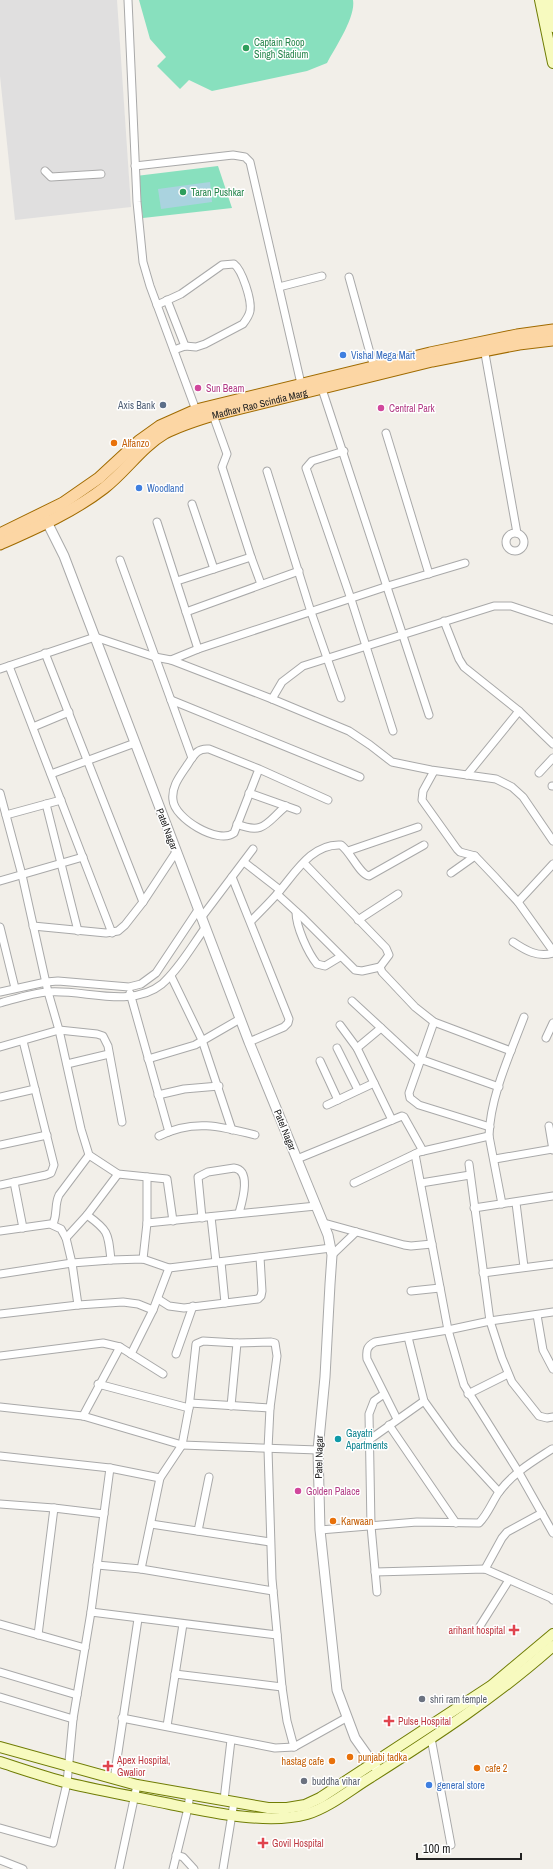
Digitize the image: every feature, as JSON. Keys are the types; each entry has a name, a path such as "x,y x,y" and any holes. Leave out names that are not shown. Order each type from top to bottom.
{"main road":[{"path":"540,0 553,64"},
{"path":"548,0 553,27"},
{"name":"Madhav Rao Scindia Marg","path":"0,544 45,519 63,503 99,478 139,441 160,426 375,370 553,330"},
{"name":"Madhav Rao Scindia Marg","path":"484,346 553,340"},
{"name":"Madhav Rao Scindia Marg","path":"198,415 213,415 302,388 322,388 375,370"},
{"name":"Madhav Rao Scindia Marg","path":"0,534 45,519"},
{"path":"0,1762 68,1783 188,1808 233,1815 282,1817 307,1814 324,1806 491,1686 553,1634"},
{"path":"0,1747 137,1785 190,1793 268,1808 287,1808 305,1805 431,1738 497,1694 553,1646"}],"street":[{"path":"128,0 135,166 143,262 157,305 198,415"},
{"path":"135,166 233,155 245,157 250,162 302,388"},
{"path":"45,171 51,177 101,174"},
{"path":"157,305 181,294 222,265 234,264 238,267 245,283 250,310 243,324 205,344 196,347 185,346 174,350"},
{"path":"279,287 322,276"},
{"path":"349,277 375,370"},
{"path":"166,300 185,346"},
{"path":"484,346 517,533"},
{"path":"322,388 344,451 429,715"},
{"path":"213,415 227,454 222,467 261,584"},
{"path":"386,433 429,574"},
{"path":"344,451 312,461 306,468 351,599 392,731"},
{"path":"266,471 311,612 341,698"},
{"path":"192,504 214,569"},
{"name":"Patel Nagar","path":"45,519 64,556 240,1019 324,1224 331,1251 325,1377 318,1450 320,1530 337,1690 346,1718 355,1738 376,1768"},
{"path":"157,522 198,649"},
{"path":"176,581 251,557"},
{"path":"120,560 192,758"},
{"path":"171,660 198,649 388,586 465,563"},
{"path":"186,612 298,571"},
{"path":"272,699 282,682 302,666 403,633 494,606 511,606 553,620"},
{"path":"444,621 459,659 464,667 519,710 553,744"},
{"path":"0,669 94,637 155,657 171,660 349,731 370,744 392,762 434,771 486,776 512,787 522,797 553,841"},
{"path":"45,653 143,902"},
{"path":"9,666 112,933"},
{"path":"171,700 360,777"},
{"path":"467,775 519,710"},
{"path":"33,727 69,712"},
{"path":"51,774 135,743"},
{"path":"259,769 234,833 226,836 204,832 180,814 174,804 173,794 175,785 192,758 199,750 208,749 259,769 328,800"},
{"path":"538,773 553,758"},
{"path":"434,771 423,791 422,800 457,849 460,852 475,856 518,902 553,952 542,955 531,953 513,942"},
{"path":"0,793 22,875 48,992 59,1030 81,1129 89,1155 118,1174 167,1179 172,1221"},
{"path":"250,793 296,810"},
{"path":"6,815 61,800"},
{"path":"46,804 78,931"},
{"path":"160,810 174,804"},
{"path":"237,824 250,829 260,828 286,806"},
{"path":"348,851 418,827"},
{"path":"251,921 314,853 325,847 335,844 341,845 348,851 363,873 366,876 369,876 424,845"},
{"path":"0,992 46,982 58,981 129,987 140,984 156,973 200,914 232,877 253,849"},
{"path":"33,926 112,933 125,925 143,902 176,852"},
{"path":"451,873 475,856"},
{"path":"0,881 83,857"},
{"path":"244,862 278,892 340,957 358,972 380,967 388,958 389,952 304,863"},
{"path":"518,902 553,864"},
{"path":"232,877 251,921 289,1019 288,1023 284,1027 249,1042"},
{"path":"358,920 398,894"},
{"path":"296,912 296,919 302,935 317,964 324,966 340,957"},
{"path":"0,927 2,941 15,988"},
{"path":"0,1003 48,992 131,997 150,991 171,976 205,928"},
{"path":"380,967 382,972 410,1002 434,1022 512,1051"},
{"path":"171,976 202,1040 219,1086 232,1130"},
{"path":"129,987 169,1132"},
{"path":"352,1001 419,1061 499,1087"},
{"path":"502,1204 490,1136 490,1127 499,1087 524,1017"},
{"path":"148,1059 189,1047 240,1019"},
{"path":"434,1022 419,1061 409,1093 410,1098 414,1102 490,1127"},
{"path":"546,1038 553,1023"},
{"path":"340,1025 357,1048 392,1120"},
{"path":"357,1048 381,1028"},
{"path":"0,1047 59,1030 103,1036 106,1039 122,1122"},
{"path":"0,1185 46,1175 51,1173 54,1165 23,1041"},
{"path":"337,1048 358,1090"},
{"path":"67,1064 109,1054"},
{"path":"320,1060 338,1100"},
{"path":"327,1105 374,1083"},
{"path":"158,1095 184,1089 219,1086"},
{"path":"0,1097 35,1089"},
{"path":"297,1159 399,1117 404,1117 423,1151"},
{"path":"159,1136 191,1125 232,1130 255,1135"},
{"path":"495,1158 553,1150 549,1126"},
{"path":"0,1145 47,1135"},
{"path":"354,1183 423,1151 490,1136"},
{"path":"415,1154 448,1330 458,1368 468,1394 518,1471 553,1533"},
{"path":"53,1224 57,1216 56,1206 59,1195 89,1155"},
{"path":"469,1164 490,1321 508,1374 539,1416 547,1418 553,1416"},
{"path":"202,1218 198,1177 208,1172 234,1168 238,1168 242,1172 244,1179 244,1191 239,1213"},
{"path":"66,1238 87,1215 118,1174"},
{"path":"421,1183 470,1175"},
{"path":"143,1259 147,1224 147,1178"},
{"path":"14,1182 23,1228"},
{"path":"474,1208 516,1203 553,1196"},
{"path":"516,1203 524,1267"},
{"path":"147,1224 210,1216 316,1206"},
{"path":"87,1215 105,1229 109,1241 111,1260"},
{"path":"210,1216 225,1303"},
{"path":"0,1232 53,1224 61,1229 66,1238 72,1263 78,1305"},
{"path":"324,1224 411,1246 432,1244"},
{"path":"0,1274 72,1263 111,1260 143,1259 169,1268 260,1257 331,1251 356,1232"},
{"path":"158,1299 169,1306 177,1307 258,1299 261,1296 260,1257"},
{"path":"483,1273 553,1264"},
{"path":"131,1354 158,1299 169,1268"},
{"path":"411,1291 440,1288"},
{"path":"0,1314 78,1305 130,1302 153,1310"},
{"path":"176,1354 193,1306"},
{"path":"397,1419 367,1359 366,1351 369,1345 375,1342 448,1330 490,1321 553,1312"},
{"path":"537,1315 543,1350 550,1360 553,1369"},
{"path":"408,1337 424,1401 455,1444 499,1492"},
{"path":"141,1569 160,1478 182,1445 189,1405 196,1344 203,1341 237,1343 271,1342 275,1344 277,1356 270,1408 268,1449 270,1542 282,1687 287,1721 294,1747"},
{"path":"231,1406 237,1343"},
{"path":"0,1356 102,1344 120,1347 163,1374"},
{"path":"83,1416 98,1384 120,1347"},
{"path":"468,1394 508,1374"},
{"path":"98,1384 189,1405 270,1408"},
{"path":"376,1592 371,1526 369,1440 370,1406 384,1394"},
{"path":"369,1440 424,1401"},
{"path":"0,1407 83,1416 182,1445 318,1450"},
{"path":"389,1425 456,1523"},
{"path":"320,1530 417,1522 479,1523 484,1518 499,1492 518,1471 552,1449"},
{"path":"0,1456 110,1468 160,1478"},
{"path":"0,1828 53,1843 68,1783 73,1719 91,1612 110,1468"},
{"path":"198,1531 209,1477"},
{"path":"0,1504 104,1514"},
{"path":"38,1636 54,1508"},
{"path":"485,1569 502,1538 507,1532 542,1513"},
{"path":"151,1524 270,1542"},
{"path":"97,1565 141,1569 273,1591"},
{"path":"375,1572 485,1569 553,1600"},
{"path":"480,1626 510,1580"},
{"path":"91,1612 277,1635"},
{"path":"114,1779 138,1619"},
{"path":"0,1624 38,1636 85,1648"},
{"path":"167,1726 183,1624"},
{"path":"0,1672 77,1695"},
{"path":"176,1674 282,1687"},
{"path":"0,1697 73,1719"},
{"path":"122,1718 275,1748 294,1747 346,1718"},
{"path":"431,1738 451,1845"},
{"path":"224,1800 231,1740"},
{"path":"119,1869 137,1785"},
{"path":"173,1869 188,1808 190,1793"},
{"path":"223,1869 234,1802"},
{"path":"176,1855 183,1857 194,1869"},
{"path":"0,1860 23,1869"}],"shaded area":[{"path":"0,0 117,0 131,207 15,220 0,76"}],"green space":[{"name":"Captain Roop Singh Stadium","path":"139,0 353,0 353,7 344,32 327,63 307,71 212,91 189,80 180,89 157,66 166,57 150,39"},
{"name":"Taran Pushkar","path":"218,166 232,208 143,218 136,176"}],"water":[{"path":"210,182 212,202 161,209 158,189"}],"place":[{"name":"Captain Roop Singh Stadium","path":"246,48"},
{"name":"Taran Pushkar","path":"183,192"},
{"name":"Vishal Mega Mart","path":"343,355"},
{"name":"Sun Beam","path":"198,388"},
{"name":"Axis Bank","path":"163,405"},
{"name":"Central Park","path":"381,408"},
{"name":"Alfanzo","path":"114,443"},
{"name":"Woodland","path":"139,488"},
{"name":"Gayatri Apartments","path":"338,1439"},
{"name":"Golden Palace","path":"298,1491"},
{"name":"Karwaan","path":"333,1521"},
{"name":"arihant hospital","path":"514,1630"},
{"name":"shri ram temple","path":"422,1699"},
{"name":"Pulse Hospital","path":"389,1721"},
{"name":"punjabi tadka","path":"350,1757"},
{"name":"hastag cafe","path":"332,1761"},
{"name":"Apex Hospital, Gwalior","path":"108,1766"},
{"name":"cafe 2","path":"477,1768"},
{"name":"buddha vihar","path":"304,1781"},
{"name":"general store","path":"429,1785"},
{"name":"Govil Hospital","path":"263,1843"}]}
